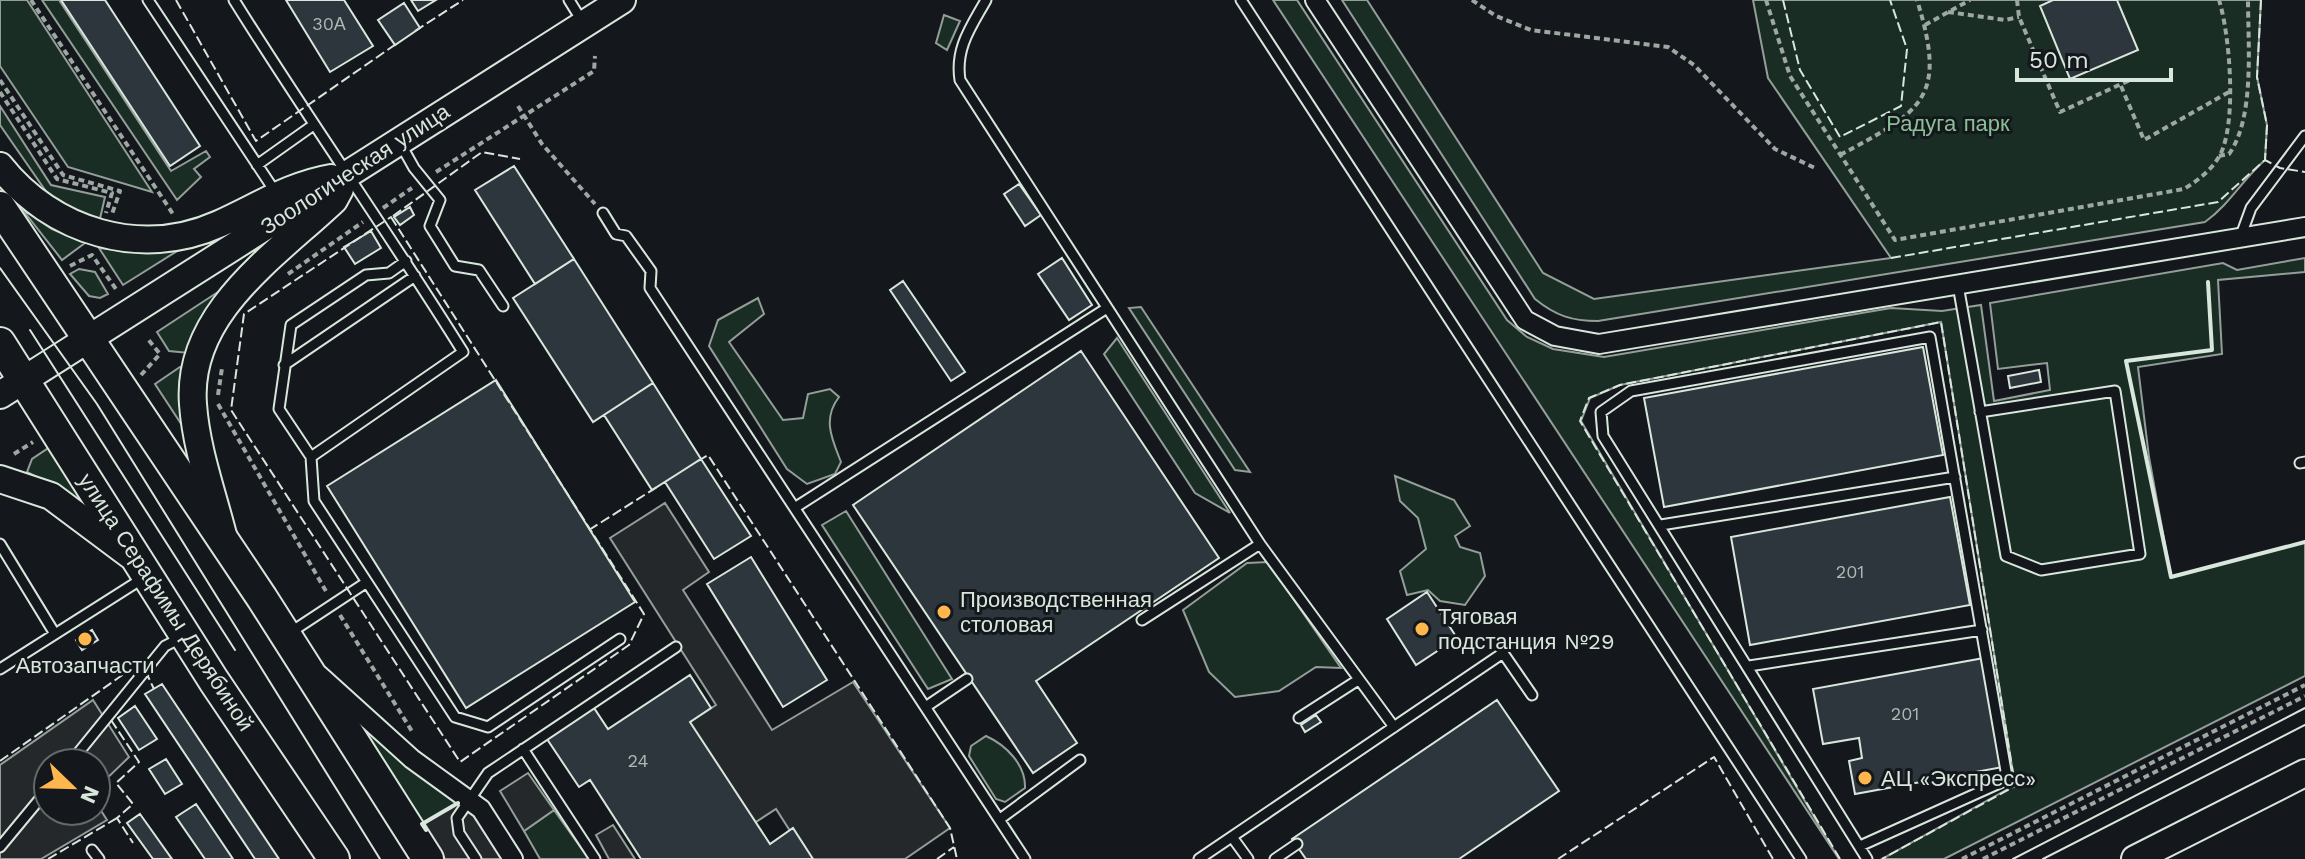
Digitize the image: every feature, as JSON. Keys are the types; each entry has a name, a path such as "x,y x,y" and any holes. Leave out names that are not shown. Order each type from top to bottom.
{"main road":[{"path":"0,207 89,339 130,382 227,550 428,859"},
{"name":"улица Серафимы Дерябиной","path":"0,343 12,387 144,569 334,859"}],"street":[{"name":"Зоологическая улица","path":"347,175 622,0"},
{"path":"1315,0 1525,320 1555,336 1599,344 2305,227"},
{"path":"0,166 20,191 48,210 104,236 127,240 189,236 282,204 302,183 347,175"},
{"path":"227,550 197,434 193,401 197,362 210,330 228,300 334,200 347,175"},
{"name":"Зоологическая улица","path":"12,387 89,339 282,204"},
{"path":"0,479 51,496 144,569"},
{"path":"292,647 412,759 467,802 481,809 513,859"},
{"path":"2135,859 2305,773"}],"lane":[{"path":"148,0 282,204"},
{"path":"234,0 312,126 406,261 463,352 311,457"},
{"path":"569,0 583,23"},
{"path":"986,0 963,40 958,63 960,80 1260,544 1394,727"},
{"path":"1241,0 1801,859"},
{"path":"257,165 312,126"},
{"path":"2240,238 2251,208 2305,136"},
{"path":"399,141 440,200 430,226 455,266 479,270 503,306"},
{"path":"603,213 616,234 626,236 651,271 650,288 1025,859"},
{"path":"406,261 389,273 366,275 291,325 279,409 311,457 314,501 455,717 488,727 620,639"},
{"path":"284,365 415,276"},
{"path":"1958,285 1980,412 2006,556 2041,570 2140,554 2115,391 1980,412"},
{"path":"796,507 1107,308"},
{"path":"1860,846 2002,782 2006,771 1930,337 1631,391 1601,412 1603,436 1867,859"},
{"path":"1661,525 1955,477"},
{"path":"0,544 55,634"},
{"path":"1142,620 1260,544"},
{"path":"0,669 55,634 144,569"},
{"path":"292,647 334,605 367,582"},
{"path":"1749,666 1982,630"},
{"path":"83,747 165,646 186,635"},
{"path":"476,859 459,833 457,818 488,773 676,647"},
{"path":"1199,859 1503,653 1532,695"},
{"path":"927,706 967,679"},
{"path":"1299,718 1358,680"},
{"path":"523,749 595,859"},
{"path":"1000,819 1080,760"},
{"path":"0,847 32,808"},
{"path":"1232,837 1248,859"},
{"path":"1275,859 1297,844"},
{"path":"1860,846 1875,859"},
{"path":"92,850 99,859"}],"path":[{"path":"31,0 173,214"},
{"path":"1472,0 1496,16 1531,30 1668,47 1694,65 1775,149 1817,169"},
{"path":"1766,0 1790,76 1895,240 2184,189 2205,175 2219,156 2227,137 2229,92 2219,0"},
{"path":"1840,155 1905,120 1925,93 1930,62 1925,25 1917,0"},
{"path":"1925,25 1970,0"},
{"path":"2017,0 2019,17 2060,112 2130,80"},
{"path":"2219,156 2229,154 2240,139 2247,81 2248,0"},
{"path":"1948,12 2005,20 2019,17"},
{"path":"278,282 424,179 594,71 595,56"},
{"path":"0,80 63,175 120,191 106,222 112,193 57,179 0,92"},
{"path":"2121,86 2144,140 2229,92"},
{"path":"518,106 542,144 603,213"},
{"path":"70,266 92,255 118,292"},
{"path":"130,382 163,354 147,338"},
{"path":"226,356 217,403 334,605 411,728 416,741 412,759"},
{"path":"1962,859 2305,685"},
{"path":"1983,859 2305,696"}],"green space":[{"path":"0,0 27,0 152,192 68,167 0,66"},
{"path":"42,0 59,0 171,171 206,151 210,157 194,169 201,177 177,200"},
{"path":"1273,0 1297,0 1507,320 1527,337 1553,349 1604,357 1891,308 1942,311 1981,305 1994,401 2050,390 2047,363 1998,369 1990,303 2223,263 2237,270 2305,258 2305,272 2218,280 2222,354 2138,367 2149,457 2171,577 2305,542 2305,676 1944,859 1882,859 2015,785 1941,322 1620,385 1590,398 1581,421 1839,859"},
{"name":"Радуга парк","path":"1342,0 1367,0 1543,273 1594,299 1891,258 1768,78 1753,0 2261,0 2257,77 2267,125 2265,160 2205,222 1598,321 1580,320 1550,310 1535,299"},
{"path":"944,15 960,21 947,50 936,43"},
{"path":"0,106 51,185 105,197 99,223 52,200 0,125"},
{"path":"22,209 52,229 85,243 62,260"},
{"path":"190,243 123,285 99,248 135,252"},
{"path":"79,269 95,272 108,294 100,298 89,296 70,274"},
{"path":"224,288 198,324 189,353 169,351 157,332"},
{"path":"758,298 764,314 729,342 783,420 803,418 808,394 830,389 839,397 831,413 830,429 841,462 835,474 807,484 787,469 709,346 718,320"},
{"path":"1141,307 1250,472 1235,470 1129,308"},
{"path":"1117,338 1230,513 1195,493 1104,354"},
{"path":"180,367 192,368 191,439 155,384"},
{"path":"50,447 96,518 73,496 27,472 32,459"},
{"path":"1395,476 1454,500 1470,526 1455,536 1460,547 1480,553 1485,576 1465,605 1440,601 1428,590 1407,595 1400,571 1426,549 1418,518 1400,501"},
{"path":"846,511 952,679 928,689 822,525"},
{"path":"1268,562 1341,668 1316,667 1279,691 1235,697 1209,672 1183,610 1247,563"},
{"path":"357,717 458,803 422,824"},
{"path":"986,736 1007,750 1022,771 1025,788 1005,802 996,799 969,756 971,746"},
{"path":"554,810 589,859 540,859 524,831"}],"shaded area":[{"path":"665,503 709,572 683,590 772,730 853,682 950,828 905,859 808,859 776,809 745,829 681,728 716,705 610,538"},
{"path":"93,700 129,757 112,773 112,747 32,747 32,827 95,827 41,859 0,859 0,765"},
{"path":"528,773 554,810 524,831 500,791"},
{"path":"458,803 495,821 518,859 445,859 422,824"},
{"path":"613,825 635,859 609,859 596,835"}],"building":[{"path":"61,0 105,0 200,146 170,166"},
{"path":"286,0 344,0 373,46 330,72"},
{"path":"411,0 436,0 418,11"},
{"path":"2053,0 2117,0 2138,50 2070,79 2040,6"},
{"path":"404,3 420,28 395,45 378,20"},
{"path":"514,166 574,259 535,284 475,190"},
{"path":"1019,184 1041,215 1025,226 1004,194"},
{"path":"410,207 414,215 400,225 394,217"},
{"path":"371,231 381,248 355,264 344,247"},
{"path":"1062,258 1092,305 1069,320 1038,274"},
{"path":"574,259 653,383 593,422 513,298"},
{"path":"903,281 965,372 951,381 890,290"},
{"path":"1923,347 1943,455 1664,507 1644,398"},
{"path":"1081,351 1219,558 1036,681 1077,743 1033,773 853,505"},
{"path":"2039,370 2041,382 2010,388 2008,376"},
{"path":"496,380 635,602 466,708 327,486"},
{"path":"653,383 701,459 652,490 604,415"},
{"path":"701,459 751,536 714,559 665,482"},
{"path":"1950,497 1970,605 1750,645 1731,537"},
{"path":"751,557 827,680 783,707 707,584"},
{"name":"Тяговая подстанция №29","path":"1427,592 1457,638 1416,665 1387,619"},
{"path":"92,630 98,640 82,650 76,640"},
{"path":"1984,658 2003,767 1855,794 1849,761 1862,758 1859,738 1823,744 1813,689"},
{"path":"690,675 711,708 690,722 770,844 793,828 813,859 641,859 590,780 579,787 547,739 594,708 608,729"},
{"path":"162,684 279,859 255,859 145,694"},
{"path":"1497,700 1559,791 1459,859 1306,859 1292,839"},
{"path":"135,706 157,739 139,750 118,718"},
{"path":"1316,715 1321,722 1305,732 1301,725"},
{"path":"166,759 182,784 165,794 149,769"},
{"path":"196,804 233,859 205,859 176,817"},
{"path":"140,814 172,859 153,859 127,823"}],"tram line":[{"path":"0,268 97,404 380,859"},
{"path":"30,330 235,650"},
{"path":"2013,859 2305,708"},
{"path":"2043,859 2305,725"}],"fence":[{"path":"176,0 256,141 399,42"},
{"path":"415,31 463,0"},
{"path":"1783,0 1800,70 1840,137 1901,106 1907,49 1890,0"},
{"path":"2261,0 2257,77 2267,125 2265,160"},
{"path":"393,216 482,152 520,159"},
{"path":"1891,258 2218,202 2265,160 2280,168 2305,172"},
{"path":"391,217 644,614 629,645 460,762 231,410 244,314 391,217"},
{"path":"1840,859 1580,421 1589,398 1620,385 1941,322 2015,786 1882,859"},
{"path":"698,461 708,455 950,828 957,859"},
{"path":"589,530 657,487"},
{"path":"0,761 141,662 154,689"},
{"path":"111,720 139,762 116,783 133,804 117,818 133,843"},
{"path":"1558,859 1714,757 1773,859"},
{"path":"48,859 117,818"},
{"path":"937,859 954,847"}],"wall":[{"path":"2208,282 2212,350 2126,361 2171,577 2305,542"},
{"path":"426,830 422,824 458,803"}],"place":[{"name":"Производственная столовая","path":"944,612"},
{"name":"Тяговая подстанция №29","path":"1422,629"},
{"name":"Автозапчасти","path":"85,639"},
{"name":"АЦ «Экспресс»","path":"1865,778"}]}
